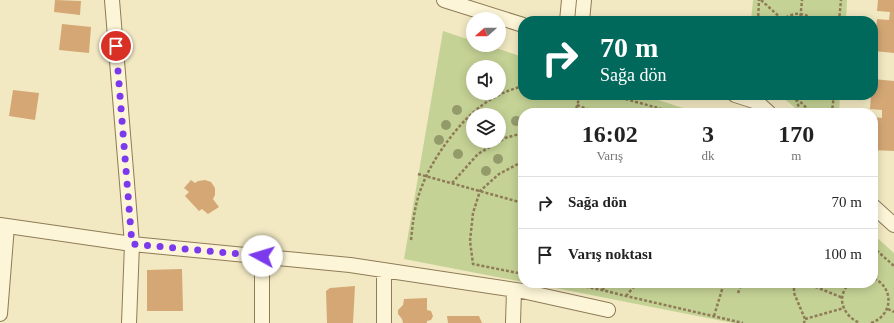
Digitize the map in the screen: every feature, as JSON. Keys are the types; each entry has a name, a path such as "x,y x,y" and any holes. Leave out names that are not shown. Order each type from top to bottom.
{"street":[{"path":"112,0 132,244 129,323"},
{"path":"444,0 518,23"},
{"path":"567,16 569,0"},
{"path":"582,16 584,0"},
{"path":"751,100 757,102 763,108"},
{"path":"878,211 894,225"},
{"path":"0,314 4,226 132,244 350,265 514,290 608,310"},
{"path":"262,256 262,323"},
{"path":"384,270 384,323"},
{"path":"513,323 514,290"}],"path":[{"path":"760,0 778,16"},
{"path":"758,16 760,0"},
{"path":"800,14 802,0"},
{"path":"839,16 841,0"},
{"path":"788,16 796,13 809,16"},
{"path":"410,240 421,186 430,167 442,149 466,119 484,104 501,94 518,88"},
{"path":"576,108 578,100"},
{"path":"629,100 658,108"},
{"path":"798,100 807,108"},
{"path":"577,105 584,108"},
{"path":"452,183 478,154 505,138 518,134"},
{"path":"518,164 499,174 480,191 473,213 470,241 473,264 518,273"},
{"path":"418,174 518,202"},
{"path":"878,252 894,266"},
{"path":"872,323 884,316 890,302 886,288 878,280"},
{"path":"592,288 743,323"},
{"path":"626,296 633,288"},
{"path":"714,316 722,288"},
{"path":"738,293 740,288"},
{"path":"794,288 794,293 805,319 804,323"},
{"path":"818,288 843,298"},
{"path":"846,288 843,298 844,308 848,315 860,323"},
{"path":"805,319 844,308"},
{"path":"888,309 894,312"}],"green space":[{"path":"753,0 847,0 846,16 751,16"},
{"path":"443,31 466,39 466,52 506,51 518,55 518,100 658,100 683,108 518,108 518,281 404,259"},
{"path":"786,100 840,100 839,108 795,108"},
{"path":"878,239 894,253 894,323 733,323 555,288 878,288"}],"building":[{"path":"55,0 81,1 80,15 54,12"},
{"path":"878,0 894,0 894,53 878,51 878,19 889,20 890,12 877,11"},
{"path":"62,24 91,27 89,53 59,50"},
{"path":"878,79 894,81 894,151 878,150 878,118 882,118 882,110 878,110 878,108 870,108 871,100 878,100"},
{"path":"13,90 39,93 35,120 9,116"},
{"path":"191,180 195,183 205,180 211,182 215,188 215,195 213,199 219,207 208,214 202,209 199,211 185,196 189,192 184,188"},
{"path":"182,269 183,311 147,311 147,270"},
{"path":"355,286 353,323 327,323 326,291 330,288"},
{"path":"427,298 427,310 431,311 433,316 431,320 427,321 427,323 403,323 398,314 398,310 403,305 404,299"},
{"path":"447,316 479,316 482,323 448,323"}],"route":[{"path":"116,46 132,244 262,256"}]}
